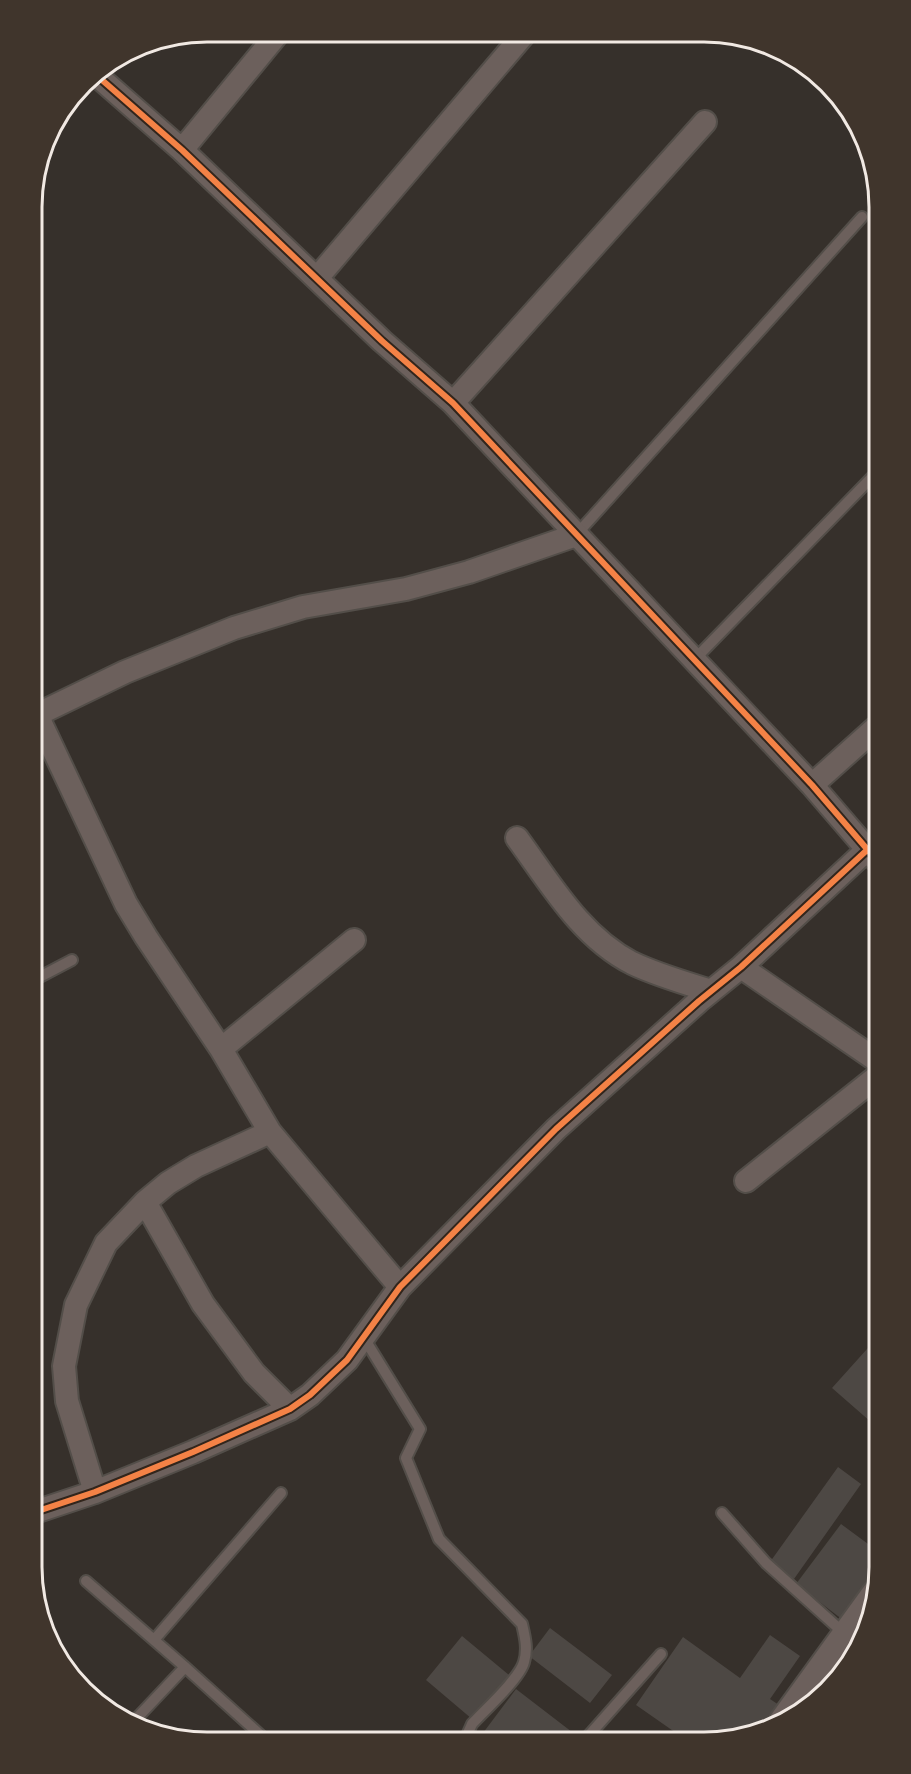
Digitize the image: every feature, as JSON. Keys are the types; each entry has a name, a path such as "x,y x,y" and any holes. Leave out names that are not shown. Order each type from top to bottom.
{"street":[{"path":"182,150 271,42"},
{"path":"318,277 517,42"},
{"path":"101,80 182,150 318,277 382,341 453,403 812,785 869,852"},
{"path":"453,403 705,122"},
{"path":"42,713 124,672 234,628 303,607 406,589 469,572 576,535"},
{"path":"42,730 126,904 221,1049 270,1132 400,1287"},
{"path":"812,785 869,734"},
{"path":"517,838 588,930 609,949 632,963 711,991"},
{"path":"42,1509 95,1492 193,1452 290,1409 310,1395 347,1360 400,1287 556,1129 711,991 869,860"},
{"path":"221,1049 354,940"},
{"path":"741,967 869,1055"},
{"path":"746,1181 869,1083"},
{"path":"95,1492 67,1401 64,1366 76,1305 106,1243 145,1202 168,1183 195,1166 270,1132"},
{"path":"145,1202 203,1304 254,1373 290,1409"},
{"path":"813,1690 828,1675 846,1635 862,1613"}],"lane":[{"path":"576,535 862,217"},
{"path":"695,659 869,480"},
{"path":"42,976 72,960"},
{"path":"364,1338 420,1429 406,1458 439,1539 522,1624 526,1637 524,1663 518,1674 472,1724 468,1732"},
{"path":"154,1640 282,1493"},
{"path":"723,1513 765,1563 846,1635"},
{"path":"86,1581 257,1732"},
{"path":"592,1732 662,1654"},
{"path":"138,1716 185,1667"}],"building":[{"path":"869,1347 869,1420 832,1388"},
{"path":"838,1467 861,1484 794,1579 770,1562"},
{"path":"841,1524 869,1545 868,1586 843,1620 796,1584"},
{"path":"550,1628 612,1675 590,1703 529,1656"},
{"path":"770,1635 800,1656 770,1699 782,1707 777,1714 757,1723 725,1731 675,1732 636,1705 683,1637 740,1678"},
{"path":"462,1636 509,1675 472,1719 426,1680"},
{"path":"516,1689 572,1732 484,1732"}],"cycle path":[{"path":"102,80 182,150 382,341 453,403 812,785 869,851"},
{"path":"42,1510 95,1492 193,1452 290,1409 310,1395 347,1360 400,1287 556,1129 699,1001 741,967 867,850"}]}
